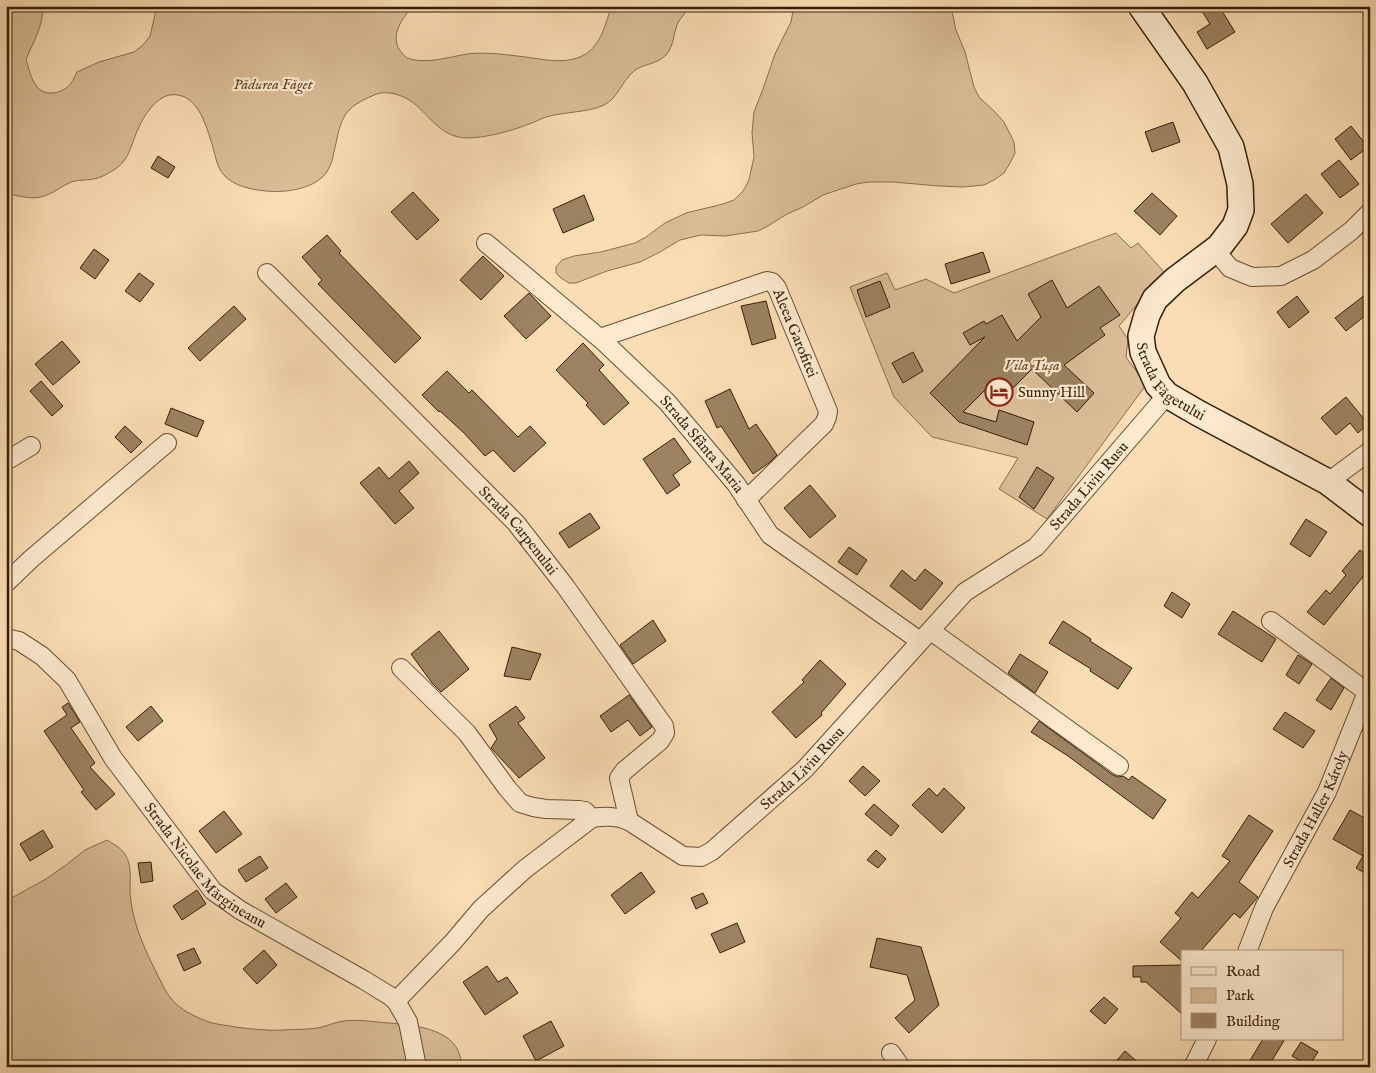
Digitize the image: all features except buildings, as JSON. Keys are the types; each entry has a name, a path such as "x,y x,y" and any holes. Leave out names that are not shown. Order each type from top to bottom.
{"main road":[{"name":"Strada Făgetului","path":"1141,6 1195,83 1231,147 1240,184 1241,210 1235,226 1219,247 1175,280 1155,299 1146,315 1141,336 1142,352 1158,385 1166,395 1328,482 1370,514"}],"street":[{"path":"1215,250 1230,268 1252,277 1281,276 1313,260 1351,231 1370,212"},
{"name":"Strada Sfânta Maria","path":"486,243 600,338 667,402 736,484 770,535 926,636 1119,766"},
{"name":"Strada Carpenului","path":"267,273 516,523 565,586 664,726 664,733 660,741 624,771 619,778 629,821"},
{"name":"Aleea Garofitei","path":"600,338 767,281 772,282 777,288 828,411 824,424 746,500"},
{"name":"Strada Liviu Rusu","path":"592,818 606,816 629,821 683,856 701,857 712,852 805,769 965,592 1036,547 1166,395"},
{"path":"6,583 31,559 167,443"},
{"path":"6,461 31,446"},
{"path":"1328,482 1370,451"},
{"name":"Strada Haller Károly","path":"1248,950 1264,908 1327,792 1367,692 1271,621"},
{"name":"Strada Nicolae Mărgineanu","path":"6,638 19,641 42,656 66,680 113,758 213,891 240,910 364,980 396,1001 408,1022 417,1067"},
{"path":"396,1001 453,942 481,909 525,869 592,818 579,810 546,809 520,803 467,733 400,668"},
{"path":"1193,1067 1206,1040"}],"green space":[{"name":"Pădurea Făget","path":"6,6 43,6 40,27 26,59 36,86 47,93 52,93 65,89 77,72 99,62 134,52 143,45 150,36 157,6 414,6 401,22 396,34 398,47 410,59 438,60 479,53 560,61 584,55 595,46 612,6 690,6 679,21 671,47 666,55 658,61 634,71 609,102 585,111 547,117 494,135 466,138 458,137 440,128 405,98 389,93 378,94 360,102 346,113 340,126 331,164 323,176 309,186 292,190 274,191 249,188 238,185 228,179 219,168 206,125 198,109 186,98 178,95 169,95 155,103 147,112 128,154 116,169 98,178 71,182 47,195 32,198 6,193"},
{"path":"792,6 951,6 956,30 965,52 974,87 979,97 1004,122 1014,142 1015,153 1004,173 984,185 963,187 893,182 856,184 823,195 758,231 725,236 701,235 680,240 640,262 607,271 576,283 569,283 561,278 556,273 556,267 562,260 635,243 665,223 686,213 734,200 743,191 749,180 754,157 752,133 754,112 775,54 791,22"},
{"name":"Vila Tușa","path":"1116,233 1131,248 1138,243 1164,272 1119,326 1128,339 1126,357 1146,385 1047,519 999,489 1018,458 932,437 894,397 850,287 887,273 895,290 926,279 954,293"},
{"path":"107,840 121,849 128,859 130,896 135,922 149,958 166,990 183,1010 212,1023 260,1030 313,1029 341,1021 355,1020 420,1027 441,1034 449,1039 456,1047 462,1067 6,1067 6,901 46,879 85,850"}],"place":[{"name":"Sunny Hill","path":"999,392"}]}
